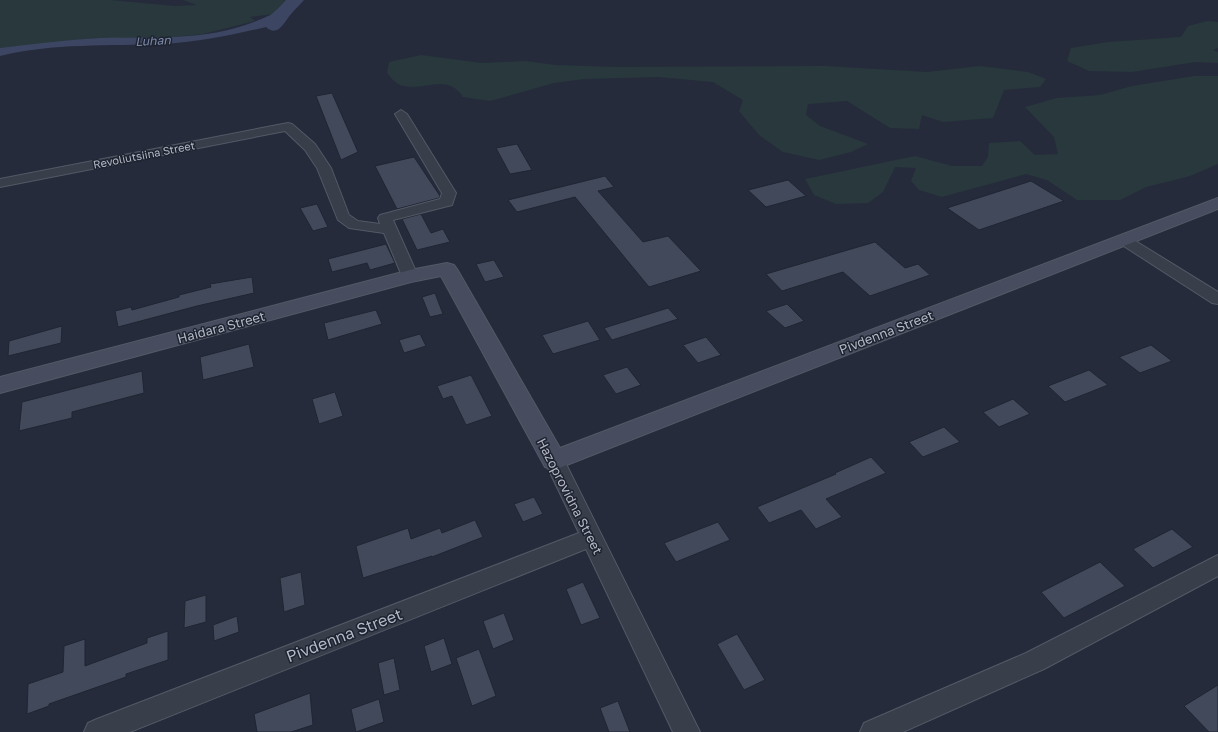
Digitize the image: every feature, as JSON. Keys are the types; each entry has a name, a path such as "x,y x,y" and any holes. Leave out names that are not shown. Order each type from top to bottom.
{"street":[{"path":"401,114 449,194 447,202 385,218 410,276"},
{"name":"Revoliutsiina Street","path":"0,183 288,126 310,147 324,168 343,217 354,226 389,229"},
{"name":"Pivdenna Street","path":"554,460 1218,203"},
{"path":"1124,240 1218,299"},
{"name":"Haidara Street","path":"0,385 410,276 442,269"},
{"name":"Hazoprovidna Street","path":"442,269 449,271 554,460 687,732"},
{"name":"Pivdenna Street","path":"97,732 591,538"},
{"path":"873,732 1035,661 1218,565"}],"shaded area":[{"path":"0,0 110,0 175,6 197,5 183,0 286,0 273,14 250,17 255,21 203,34 164,38 100,38 0,48"},
{"path":"1208,21 1218,22 1218,48 1213,50 1218,52 1218,63 1195,62 1132,72 1089,71 1067,61 1071,48 1108,42 1181,37 1188,26"},
{"path":"421,55 481,63 525,61 555,65 616,67 825,66 927,72 980,66 1028,72 1046,79 1040,87 1004,90 993,118 943,122 922,115 919,129 890,128 847,101 808,104 806,115 820,126 868,144 851,152 819,160 783,152 759,135 739,111 743,100 713,82 658,77 584,79 554,83 490,101 463,97 456,89 449,85 432,84 406,87 398,84 387,73 389,62"},
{"path":"1194,76 1218,76 1218,164 1190,176 1146,187 1120,200 1077,200 1047,180 1026,174 942,197 919,190 911,181 916,168 895,167 883,192 868,203 836,204 814,195 805,179 915,156 952,166 982,166 988,157 989,143 1020,141 1035,155 1058,154 1054,137 1025,107 1057,98 1100,95 1132,86"}],"water":[{"name":"Luhan","path":"286,0 304,0 280,28 274,31 266,27 190,42 61,47 0,56 0,48 100,38 178,37 216,32 235,28 266,17 275,11"}],"building":[{"path":"332,93 358,152 341,160 316,96"},
{"path":"517,144 532,170 510,174 496,148"},
{"path":"414,157 440,196 439,198 397,209 375,166"},
{"path":"605,176 614,187 598,191 643,242 668,236 701,271 649,287 575,197 517,212 508,200"},
{"path":"788,180 806,196 766,207 748,190"},
{"path":"1031,181 1064,201 979,230 947,208"},
{"path":"317,204 328,227 313,231 300,208"},
{"path":"421,214 431,233 443,229 450,242 417,250 402,219"},
{"path":"875,242 905,268 918,264 930,275 870,296 843,272 782,291 766,274"},
{"path":"386,244 395,263 370,270 367,263 332,272 328,259"},
{"path":"494,260 504,277 485,282 476,264"},
{"path":"252,277 254,293 197,306 118,327 115,311 131,307 132,310 179,297 179,295 211,287 210,284"},
{"path":"435,293 443,314 430,317 422,297"},
{"path":"787,304 804,321 785,328 766,311"},
{"path":"668,308 678,319 612,340 604,328"},
{"path":"376,310 382,324 328,340 324,323"},
{"path":"588,321 600,340 553,354 542,335"},
{"path":"62,326 61,343 8,356 9,341"},
{"path":"420,334 426,346 404,353 399,340"},
{"path":"706,337 721,355 698,363 683,345"},
{"path":"249,344 254,367 203,380 200,357"},
{"path":"1151,345 1172,361 1140,373 1119,357"},
{"path":"627,367 641,385 616,394 603,375"},
{"path":"1089,370 1108,385 1065,402 1048,386"},
{"path":"142,371 144,393 72,412 72,418 19,431 22,402"},
{"path":"471,375 492,416 466,425 452,396 443,399 437,386"},
{"path":"335,392 343,416 319,424 312,399"},
{"path":"1013,399 1030,414 999,427 983,412"},
{"path":"944,427 960,442 923,457 909,442"},
{"path":"871,457 886,473 826,499 842,517 816,529 801,510 769,523 757,507 836,474 835,473"},
{"path":"534,497 543,514 523,522 514,504"},
{"path":"475,520 483,537 432,557 363,578 356,546 408,528 411,539 440,528 442,533"},
{"path":"718,522 730,540 676,562 664,543"},
{"path":"1172,529 1193,547 1153,568 1133,549"},
{"path":"1100,562 1125,586 1064,618 1041,592"},
{"path":"301,572 305,605 284,612 280,578"},
{"path":"583,582 600,618 581,625 566,589"},
{"path":"206,595 206,622 184,628 185,601"},
{"path":"504,613 514,640 493,649 483,621"},
{"path":"237,616 239,632 214,641 213,625"},
{"path":"168,631 168,660 126,674 126,677 49,704 49,706 27,714 28,684 63,672 64,646 85,639 85,666 147,643 147,638"},
{"path":"737,634 765,680 744,690 717,644"},
{"path":"444,638 452,664 431,672 424,646"},
{"path":"479,649 496,696 472,706 456,658"},
{"path":"394,658 400,690 384,695 378,663"},
{"path":"1218,685 1218,732 1209,732 1184,706"},
{"path":"310,693 313,725 291,732 257,732 254,714"},
{"path":"379,699 384,722 356,732 351,709"},
{"path":"618,701 630,732 609,732 600,708"}]}
